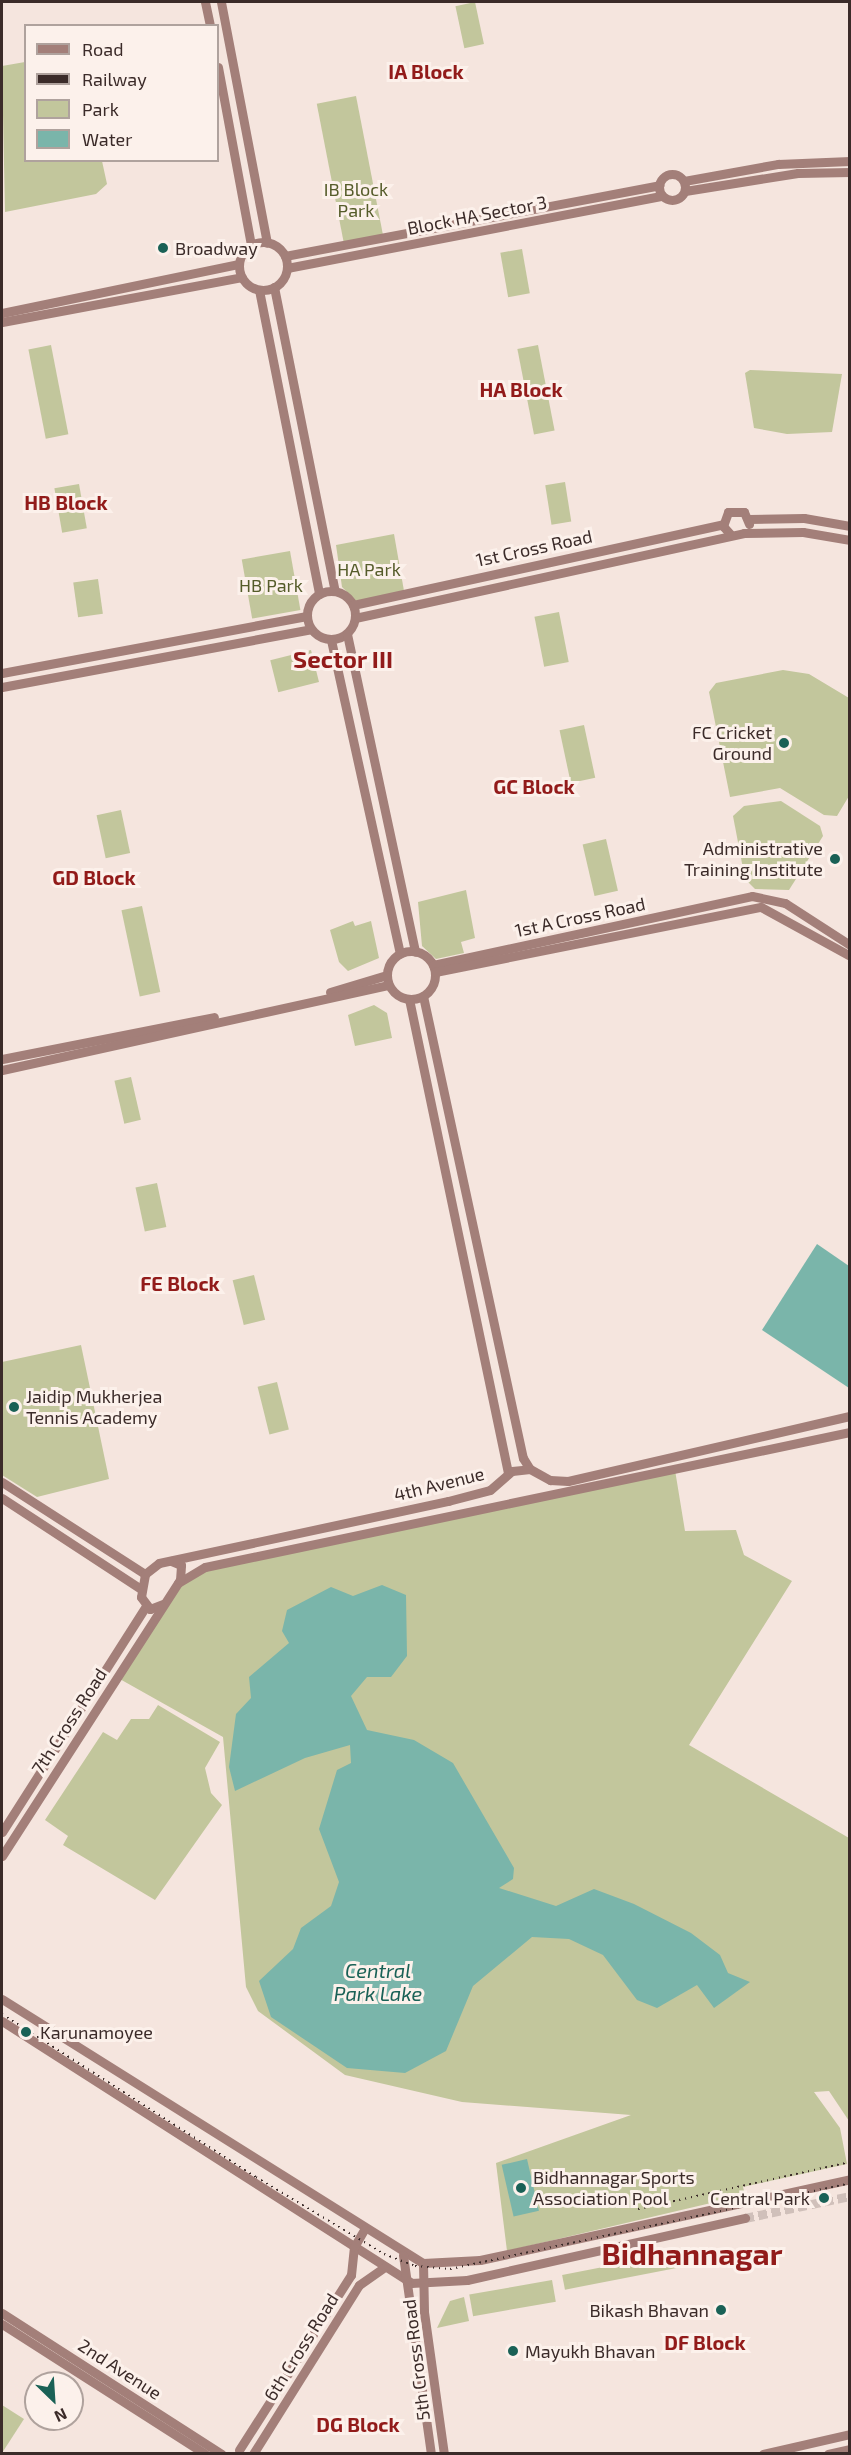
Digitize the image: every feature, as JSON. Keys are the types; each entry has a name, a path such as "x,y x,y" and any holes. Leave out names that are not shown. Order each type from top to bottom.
{"street":[{"path":"205,2 210,24"},
{"path":"221,2 267,243"},
{"path":"2,322 239,264 251,245 219,72"},
{"path":"684,186 815,162 849,161"},
{"path":"814,173 815,162"},
{"path":"285,256 658,184 670,174 684,186 814,173 849,172"},
{"path":"658,184 662,196"},
{"name":"Block HA Sector 3","path":"287,268 662,196 676,200 684,186"},
{"path":"571,202 573,213"},
{"path":"480,219 482,231"},
{"path":"419,231 421,242"},
{"path":"251,245 267,243 285,256 287,268 274,287 259,290"},
{"path":"239,264 242,277 259,290 319,594 307,616 311,629"},
{"path":"2,313 242,277"},
{"path":"274,287 335,591 353,605 355,618 347,634 415,952 434,968 423,996 523,1458 541,1486 534,1496"},
{"name":"1st Cross Road","path":"353,605 723,524 735,509 749,519"},
{"path":"744,533 749,519 804,518 849,526"},
{"path":"723,524 732,535"},
{"path":"355,618 744,533 803,532 849,540"},
{"path":"441,586 443,599"},
{"path":"319,594 335,591"},
{"path":"2,674 212,636 307,616"},
{"path":"2,687 311,629 332,640 347,634"},
{"path":"212,636 214,647"},
{"path":"332,640 400,954 387,975 388,985"},
{"path":"108,654 110,666"},
{"path":"27,669 29,681"},
{"name":"1st A Cross Road","path":"434,968 625,929 735,900 777,899 849,945"},
{"name":"1st A Cross Road","path":"625,929 734,911 773,909 849,956"},
{"path":"400,954 415,952"},
{"path":"301,1001 387,975"},
{"path":"2,1070 23,1060 301,1001 388,985 409,999 507,1477 507,1494 516,1500"},
{"path":"409,999 423,996"},
{"path":"2,1059 23,1060"},
{"name":"4th Avenue","path":"145,1574 168,1561 490,1490 507,1477 534,1472 568,1481 849,1416"},
{"name":"4th Avenue","path":"178,1583 205,1567 534,1496 849,1432"},
{"path":"733,1444 736,1455"},
{"path":"2,1482 145,1574 141,1590 146,1606 163,1604"},
{"path":"2,1498 141,1590"},
{"path":"168,1561 183,1570 178,1583"},
{"name":"7th Cross Road","path":"2,1856 178,1583"},
{"name":"7th Cross Road","path":"2,1832 146,1606"},
{"path":"2,2000 403,2255 423,2263 480,2260 849,2179"},
{"path":"2,2020 406,2281 424,2286 746,2218"},
{"path":"223,2454 243,2452 300,2354 355,2268 354,2247 364,2230"},
{"path":"581,2237 585,2253"},
{"path":"403,2255 430,2454"},
{"name":"5th Cross Road","path":"423,2263 444,2454"},
{"name":"6th Cross Road","path":"253,2454 359,2285 385,2267"},
{"name":"2nd Avenue","path":"2,2313 223,2454"},
{"name":"2nd Avenue","path":"2,2324 205,2454"},
{"path":"300,2354 311,2360"},
{"path":"768,2453 849,2434"},
{"path":"828,2454 849,2449"}],"green space":[{"path":"475,2 484,44 464,48 455,6"},
{"path":"24,62 24,162 102,162 107,184 96,194 5,212 2,66"},
{"name":"IB Block Park","path":"356,96 383,234 344,242 317,104"},
{"path":"522,249 530,293 508,297 500,253"},
{"path":"51,345 68,434 46,439 28,349"},
{"path":"538,345 555,430 534,434 517,349"},
{"path":"750,370 842,374 832,432 787,434 754,428 745,373"},
{"path":"565,482 571,522 552,525 545,485"},
{"path":"79,484 87,528 62,533 54,488"},
{"name":"HA Park","path":"394,534 404,591 356,601 342,587 336,545"},
{"name":"HB Park","path":"290,551 300,610 252,619 242,560"},
{"path":"98,579 103,614 78,617 73,582"},
{"path":"559,612 569,662 544,667 534,617"},
{"path":"311,650 319,682 278,692 270,660"},
{"name":"FC Cricket Ground","path":"783,670 809,674 849,698 849,796 837,816 824,815 780,788 730,797 709,692 716,683"},
{"path":"584,725 595,778 571,783 560,730"},
{"path":"781,801 820,826 823,836 789,890 755,889 745,879 733,816 744,806"},
{"path":"121,810 130,853 106,858 97,815"},
{"path":"606,839 618,891 595,896 583,844"},
{"path":"466,890 475,938 461,942 464,953 436,959 422,946 418,902"},
{"path":"142,906 160,992 140,996 121,910"},
{"path":"353,921 355,926 371,921 379,958 348,971 339,962 330,930"},
{"path":"374,1005 387,1013 392,1038 355,1046 348,1015"},
{"path":"131,1077 141,1120 124,1124 114,1081"},
{"path":"157,1183 166,1227 145,1232 135,1188"},
{"path":"254,1275 265,1320 244,1325 233,1280"},
{"path":"81,1345 109,1479 37,1497 2,1475 2,1362"},
{"path":"277,1382 289,1430 269,1434 258,1387"},
{"path":"675,1470 685,1531 736,1530 744,1555 792,1581 689,1745 849,1838 849,2121 829,2091 814,2092 840,2128 847,2164 743,2187 745,2195 507,2251 496,2163 631,2115 462,2102 345,2075 258,2011 246,1987 223,1737 118,1678 179,1587 208,1570"},
{"path":"158,1705 220,1742 205,1768 211,1793 222,1805 155,1900 63,1845 68,1836 45,1820 103,1732 117,1740 131,1719 149,1719"},
{"path":"675,2253 678,2268 565,2290 562,2275"},
{"path":"552,2280 556,2302 473,2316 469,2295"},
{"path":"464,2297 469,2321 437,2328 450,2301"},
{"path":"2,2405 24,2419 2,2453"}],"water":[{"path":"817,1244 849,1266 849,1388 762,1330"},
{"name":"Central Park Lake","path":"382,1585 406,1595 407,1656 391,1677 367,1677 351,1696 367,1730 414,1740 453,1763 514,1868 513,1879 499,1888 556,1906 594,1889 634,1904 691,1933 720,1955 728,1973 750,1982 714,2008 697,1985 657,2008 637,2000 603,1955 569,1939 532,1937 473,1986 446,2051 405,2073 347,2068 271,2017 259,1981 293,1949 301,1928 331,1906 339,1882 319,1829 337,1770 351,1763 350,1745 305,1758 235,1791 229,1767 236,1714 251,1698 249,1677 289,1643 282,1631 287,1610 331,1587 353,1596"},
{"name":"Bidhannagar Sports Association Pool","path":"527,2159 539,2211 514,2216 502,2165"}],"tunnel":[{"path":"745,2218 850,2196"}],"railway":[{"path":"2,2014 256,2177 384,2254 415,2266 450,2269 850,2183"},
{"path":"638,2209 850,2162"}],"place":[{"name":"Broadway","path":"163,248"},
{"name":"FC Cricket Ground","path":"784,743"},
{"name":"Administrative Training Institute","path":"835,859"},
{"name":"Jaidip Mukherjea Tennis Academy","path":"14,1407"},
{"name":"Karunamoyee","path":"26,2032"},
{"name":"Bidhannagar Sports Association Pool","path":"521,2188"},
{"name":"Central Park","path":"824,2198"},
{"name":"Bikash Bhavan","path":"721,2310"},
{"name":"Mayukh Bhavan","path":"513,2351"}],"district":[{"name":"IA Block","path":"426,71"},
{"name":"HA Block","path":"521,389"},
{"name":"HB Block","path":"66,502"},
{"name":"Sector III","path":"343,659"},
{"name":"GC Block","path":"534,786"},
{"name":"GD Block","path":"94,877"},
{"name":"FE Block","path":"180,1283"},
{"name":"Bidhannagar","path":"692,2253"},
{"name":"DF Block","path":"705,2342"},
{"name":"DG Block","path":"358,2424"}]}
